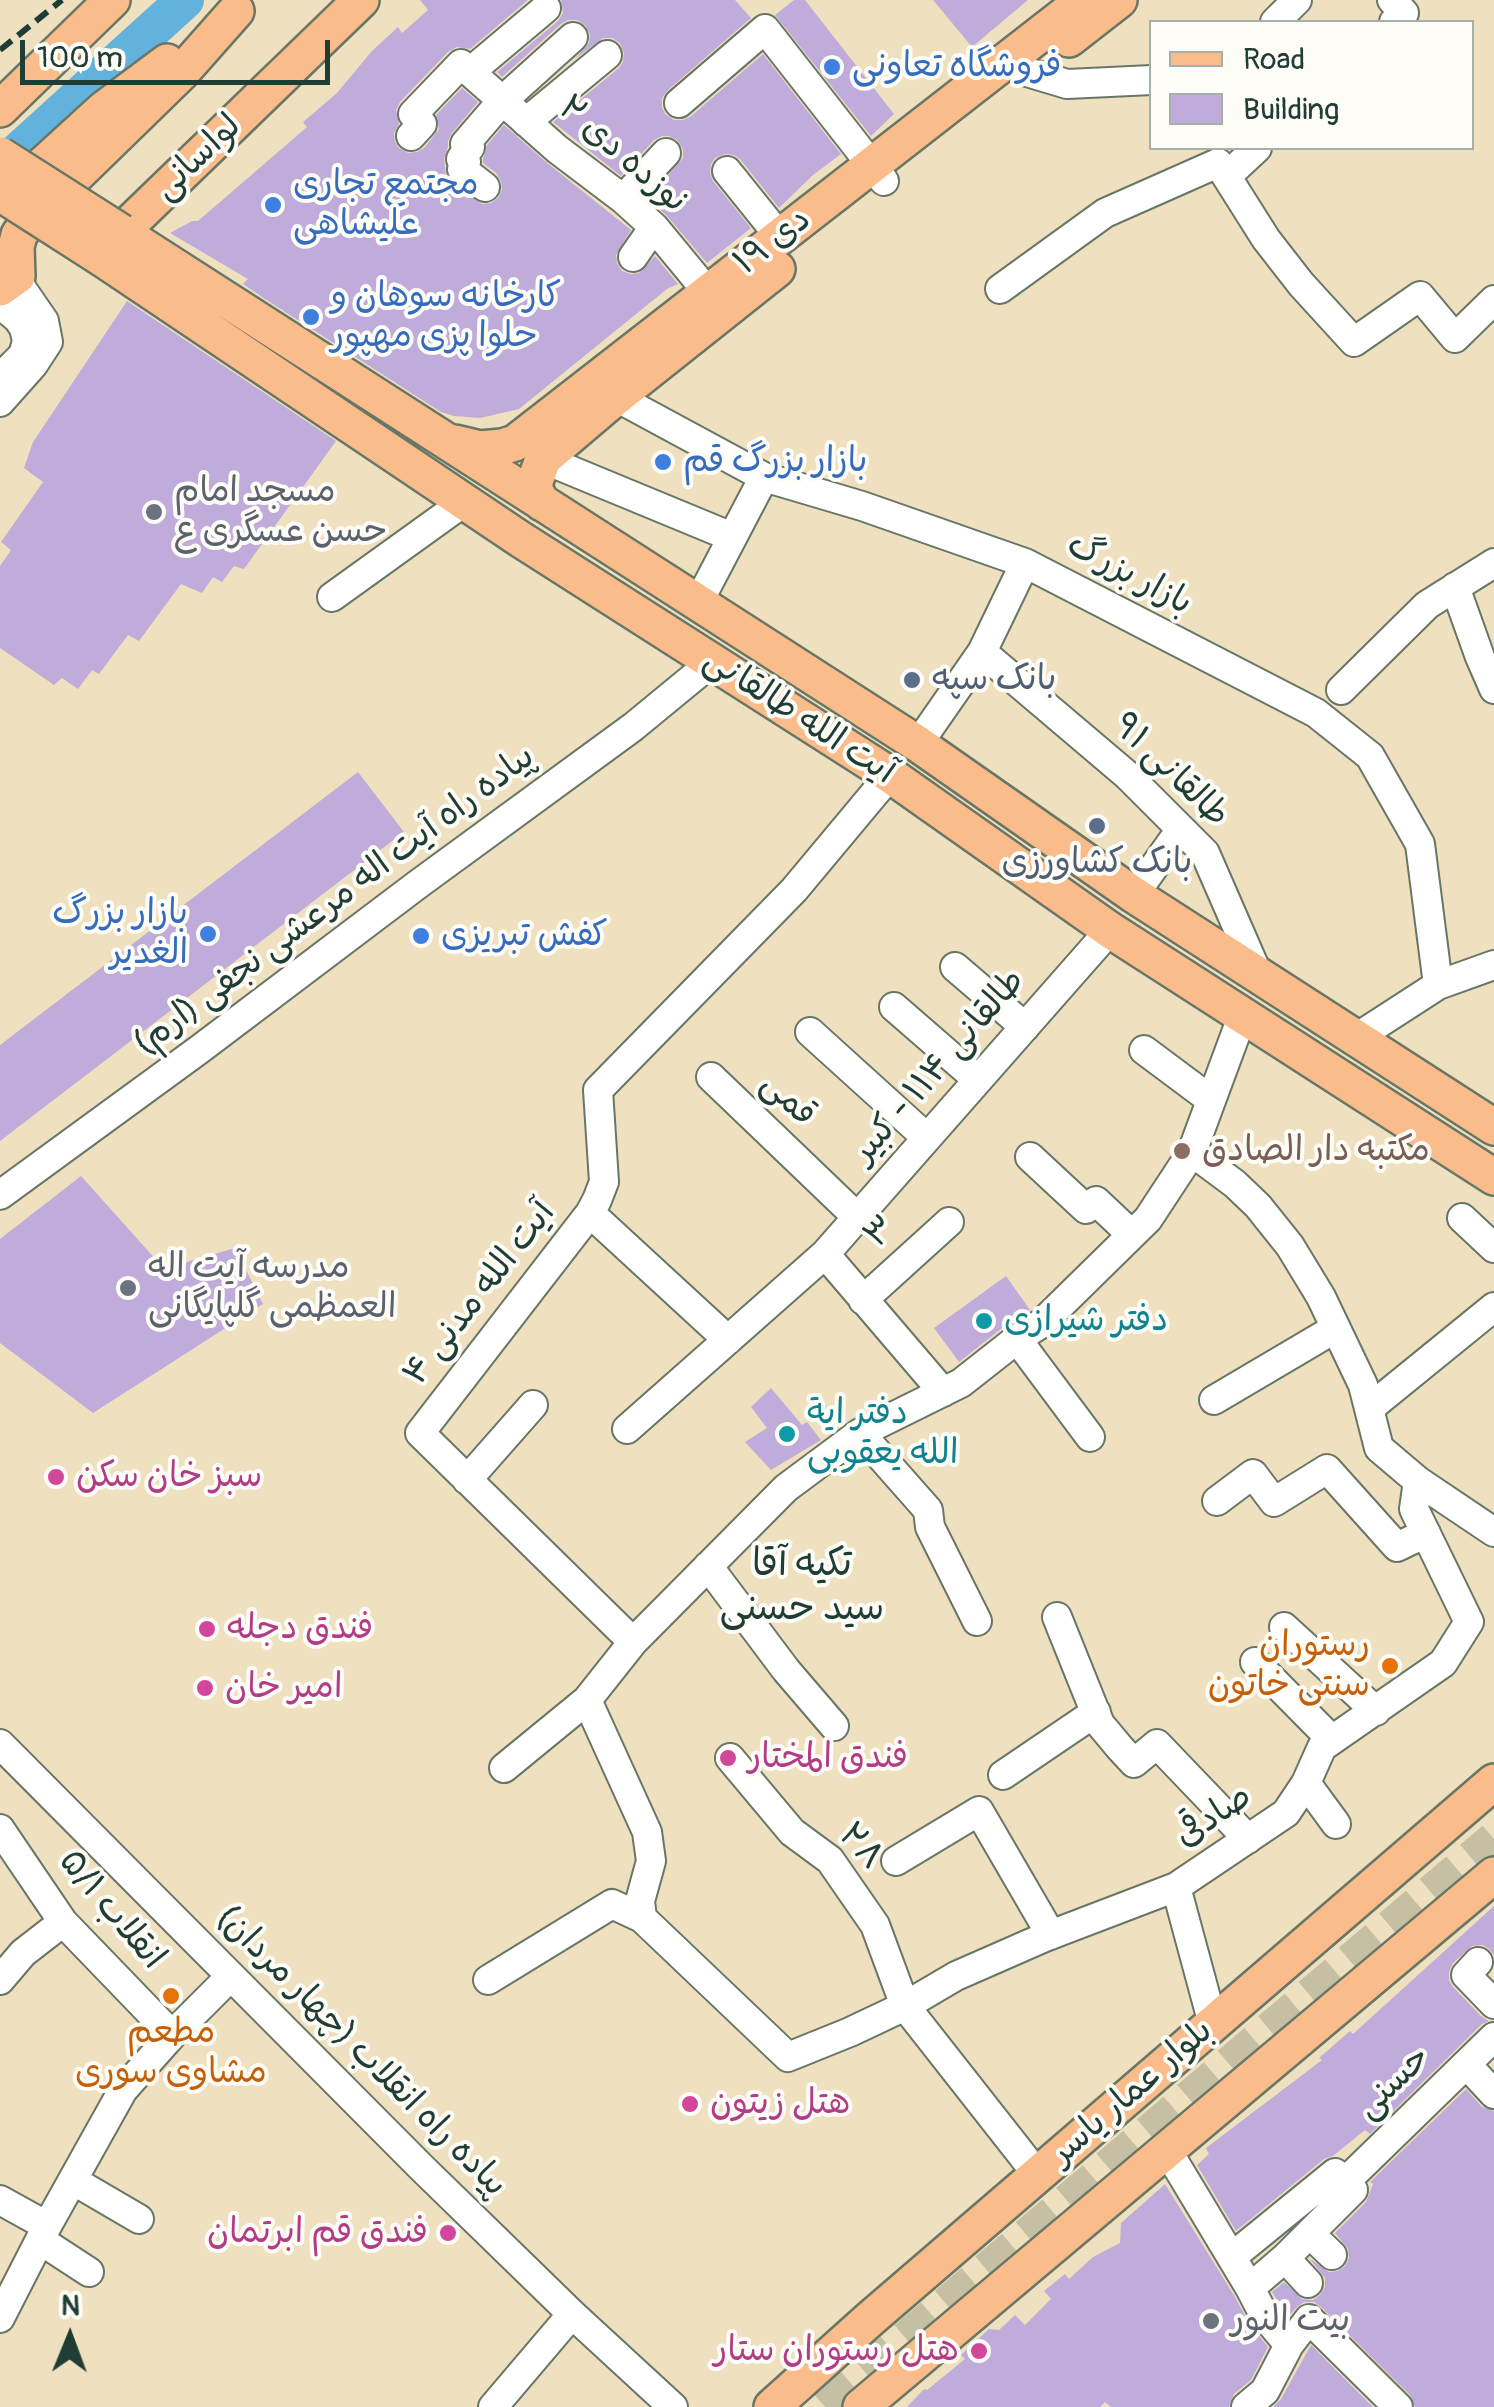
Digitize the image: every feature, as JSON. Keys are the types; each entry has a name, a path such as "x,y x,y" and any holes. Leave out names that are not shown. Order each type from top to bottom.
{"main road":[{"path":"0,108 112,0"},
{"name":"لواسانی","path":"112,245 361,0"},
{"name":"۱۹ دی","path":"1017,66 1084,0"},
{"name":"۱۹ دی","path":"449,441 480,449 515,443 716,302 1017,66 1120,0"},
{"path":"0,204 104,108 243,6"},
{"path":"6,289 19,235 28,222 182,72 243,6"},
{"path":"0,154 112,245"},
{"name":"۱۹ دی","path":"543,459 616,397 780,237 878,173"},
{"path":"0,193 112,245"},
{"name":"آیت الله طالقانی","path":"112,245 449,441 918,744 1134,895 1494,1127"},
{"name":"آیت الله طالقانی","path":"112,245 464,502 890,775 1110,930 1494,1177"},
{"path":"542,503 533,487 543,459"},
{"name":"بلوار عمار یاسر","path":"772,2407 1494,1782"},
{"name":"بلوار عمار یاسر","path":"862,2407 1494,1875"}],"street":[{"path":"1277,20 1297,0"},
{"path":"1392,0 1404,13 1396,20"},
{"path":"410,136 422,124 413,114 465,68 546,8"},
{"path":"680,103 766,29 878,173"},
{"path":"485,187 462,169 466,162 461,159 470,147 466,144 502,101 574,37"},
{"path":"526,122 607,55"},
{"path":"1017,66 1067,84 1149,80"},
{"name":"نوزده دی ۲","path":"465,68 654,227 716,302"},
{"path":"1000,289 1105,213 1222,169 1255,150"},
{"path":"623,200 666,153"},
{"path":"1222,169 1266,239 1354,342 1420,296 1455,338 1494,300"},
{"path":"727,170 780,237"},
{"path":"634,257 654,227"},
{"path":"0,379 37,337 44,321 22,289 6,289"},
{"path":"0,402 48,342 37,337"},
{"name":"بازار بزرگ","path":"616,397 764,476 1025,563 1316,712 1370,756 1420,844 1438,985"},
{"path":"543,459 732,537"},
{"path":"698,603 764,476"},
{"path":"332,597 464,502"},
{"path":"918,744 982,652 1025,563"},
{"path":"1341,690 1427,605 1494,563"},
{"path":"1455,586 1494,689"},
{"name":"طالقانی ۹۱","path":"982,652 1127,775 1204,853 1259,976"},
{"name":"پیاده راه آیت اله مرعشی نجفی (ارم)","path":"0,1195 633,726 712,662"},
{"path":"728,1340 594,1206 604,1182 598,1090 794,890 890,775"},
{"path":"1134,895 1181,829"},
{"name":"طالقانی ۱۱۴ - کبیر","path":"627,1429 824,1254 1110,930"},
{"path":"1356,1038 1438,985 1494,965"},
{"path":"955,968 1025,1027"},
{"path":"894,1007 978,1080"},
{"path":"504,1768 588,1700 633,1642 786,1488 860,1433 960,1383 1042,1323 1148,1218 1192,1152 1242,1017"},
{"path":"810,1032 927,1138"},
{"path":"1144,1050 1211,1100"},
{"name":"قمی","path":"711,1078 857,1217"},
{"path":"1192,1152 1258,1206 1290,1246 1321,1297 1363,1384 1379,1448 1418,1481 1494,1532"},
{"path":"1030,1156 1086,1208 1096,1201 1131,1234"},
{"name":"۴ آیت الله مدنی","path":"467,1480 420,1433 594,1206"},
{"path":"1462,1218 1494,1248"},
{"name":"۳","path":"863,1300 949,1222"},
{"path":"824,1254 943,1392"},
{"path":"1370,1408 1489,1319"},
{"path":"1214,1400 1336,1328"},
{"path":"1017,1339 1090,1438"},
{"path":"533,1405 467,1480 633,1642"},
{"path":"860,1433 928,1510 930,1527 977,1621"},
{"path":"1217,1501 1253,1474 1274,1502 1327,1469 1397,1547 1426,1533"},
{"name":"صادقی","path":"642,1918 788,2058 905,2006 956,1976 1176,1887 1286,1813 1306,1783 1322,1746 1443,1663 1469,1622 1414,1509 1418,1481"},
{"path":"708,1566 786,1670 834,1726"},
{"path":"1057,1617 1100,1724 1134,1763 1157,1744 1248,1839"},
{"path":"1284,1627 1376,1711"},
{"path":"1255,1662 1332,1740"},
{"path":"588,1700 647,1832 651,1861 640,1901 642,1918"},
{"path":"1003,1776 1096,1712"},
{"name":"پیاده راه انقلاب (چهار مردان)","path":"0,1744 572,2314 673,2407"},
{"name":"۲۸","path":"730,1758 792,1832 830,1860 875,1925 905,2006 1038,2174"},
{"path":"1306,1783 1336,1824"},
{"path":"896,1860 979,1811 1051,1935"},
{"name":"انقلاب ۵/۱","path":"0,1828 63,1922 172,2034"},
{"path":"1176,1887 1212,2024"},
{"path":"488,1980 612,1904 642,1918"},
{"path":"0,1980 23,1953 63,1922"},
{"path":"0,2318 123,2090 231,1976"},
{"name":"حسنی","path":"1345,2182 1494,2038"},
{"path":"1466,2066 1494,2094"},
{"path":"1167,2150 1264,2314 1290,2345"},
{"path":"1232,2256 1335,2172 1353,2190 1250,2288"},
{"path":"74,2181 139,2219"},
{"path":"0,2200 89,2272"},
{"path":"1310,2234 1332,2255"},
{"path":"1285,2258 1308,2283"},
{"path":"493,2407 572,2314"},
{"path":"1246,2407 1265,2391 1309,2320 1398,2407"}],"building":[{"path":"420,0 528,0 470,49 457,47 449,51 400,102 396,110 399,124 394,133 399,148 408,153 424,148 439,129 436,115 462,88 478,102 448,141 444,159 451,183 482,204 498,198 501,181 483,159 487,145 504,125 631,230 616,255 622,271 639,273 655,256 678,284 519,409 480,418 441,412 243,284 248,279 170,233 198,221 307,127 303,122 337,93 371,52 398,27 402,33 428,10"},
{"path":"561,0 735,0 751,18 668,90 662,98 665,114 674,120 690,117 763,54 841,154 779,208 740,159 725,154 715,158 710,173 713,181 751,228 707,263 648,198 683,158 677,140 662,136 654,140 621,176 553,122 619,68 624,53 620,43 603,38 575,59 589,43 590,34 585,25 568,20 502,77 497,72 558,21 563,13"},
{"name":"فروشگاه تعاونی","path":"794,0 805,0 894,114 871,136 775,15"},
{"path":"933,0 1028,0 972,47"},
{"name":"مسجد امام حسن عسگری ع","path":"127,301 336,441 244,569 234,566 222,582 213,577 202,593 181,584 139,641 128,635 99,674 92,670 78,689 62,678 54,685 0,648 0,566 11,550 1,542 43,482 24,468 33,442"},
{"name":"بازار بزرگ الغدیر","path":"358,772 404,832 0,1141 0,1045"},
{"name":"مدرسه آیت اله العمظمی گلپایگانی","path":"81,1176 167,1272 235,1248 263,1304 93,1413 0,1343 0,1239"},
{"name":"دفتر شیرازی","path":"1006,1276 1030,1310 959,1362 934,1328"},
{"name":"دفتر ایة الله یعقوبی","path":"771,1388 802,1425 807,1422 821,1440 771,1470 745,1442 767,1428 751,1407"},
{"path":"1494,1906 1494,1955 1483,1945 1472,1946 1449,1972 1453,1987 1489,2021 1370,2134 1365,2130 1324,2159 1236,2231 1197,2165 1209,2154 1206,2148 1322,2060 1319,2058 1350,2031 1353,2034"},
{"path":"1466,2089 1482,2107 1494,2111 1494,2407 1415,2407 1410,2395 1321,2307 1304,2302 1288,2317 1272,2292 1284,2282 1302,2299 1313,2300 1320,2295 1325,2278 1309,2258 1329,2272 1345,2266 1348,2249 1335,2233 1366,2202 1373,2184 1370,2182"},
{"path":"1165,2184 1249,2323 1268,2347 1251,2380 1234,2394 1229,2407 1111,2407 1105,2402 1100,2407 907,2407 924,2389 965,2359 961,2355 989,2329 999,2330 1015,2315 1025,2325 1051,2299 1044,2291 1065,2274 1069,2279 1093,2257 1120,2243 1121,2223"},
{"path":"1311,2345 1373,2407 1273,2407"}],"waterway":[{"path":"0,168 185,0"}],"tunnel":[{"path":"825,2407 1494,1839"}],"railway":[{"path":"0,50 62,0"}],"place":[{"name":"فروشگاه تعاونی","path":"832,67"},
{"name":"مجتمع تجاری علیشاهی","path":"273,205"},
{"name":"کارخانه سوهان و حلوا پزی مهپور","path":"311,317"},
{"name":"بازار بزرگ قم","path":"663,462"},
{"name":"مسجد امام حسن عسگری ع","path":"154,512"},
{"name":"بانک سپه","path":"912,680"},
{"name":"بانک کشاورزی","path":"1097,826"},
{"name":"بازار بزرگ الغدیر","path":"208,934"},
{"name":"کفش تبریزی","path":"421,936"},
{"name":"مکتبه دار الصادق","path":"1182,1151"},
{"name":"مدرسه آیت اله العمظمی گلپایگانی","path":"128,1288"},
{"name":"دفتر شیرازی","path":"984,1321"},
{"name":"دفتر ایة الله یعقوبی","path":"787,1434"},
{"name":"سبز خان سکن","path":"56,1477"},
{"name":"فندق دجله","path":"207,1629"},
{"name":"رستوران سنتی خاتون","path":"1390,1666"},
{"name":"امیر خان","path":"205,1688"},
{"name":"فندق المختار","path":"728,1758"},
{"name":"مطعم مشاوی سوری","path":"171,1996"},
{"name":"هتل زیتون","path":"690,2104"},
{"name":"فندق قم ابرتمان","path":"448,2233"},
{"name":"بیت النور","path":"1211,2321"},
{"name":"هتل رستوران ستار","path":"979,2351"}],"district":[{"name":"تکیه آقا سید حسنی","path":"802,1587"}]}
